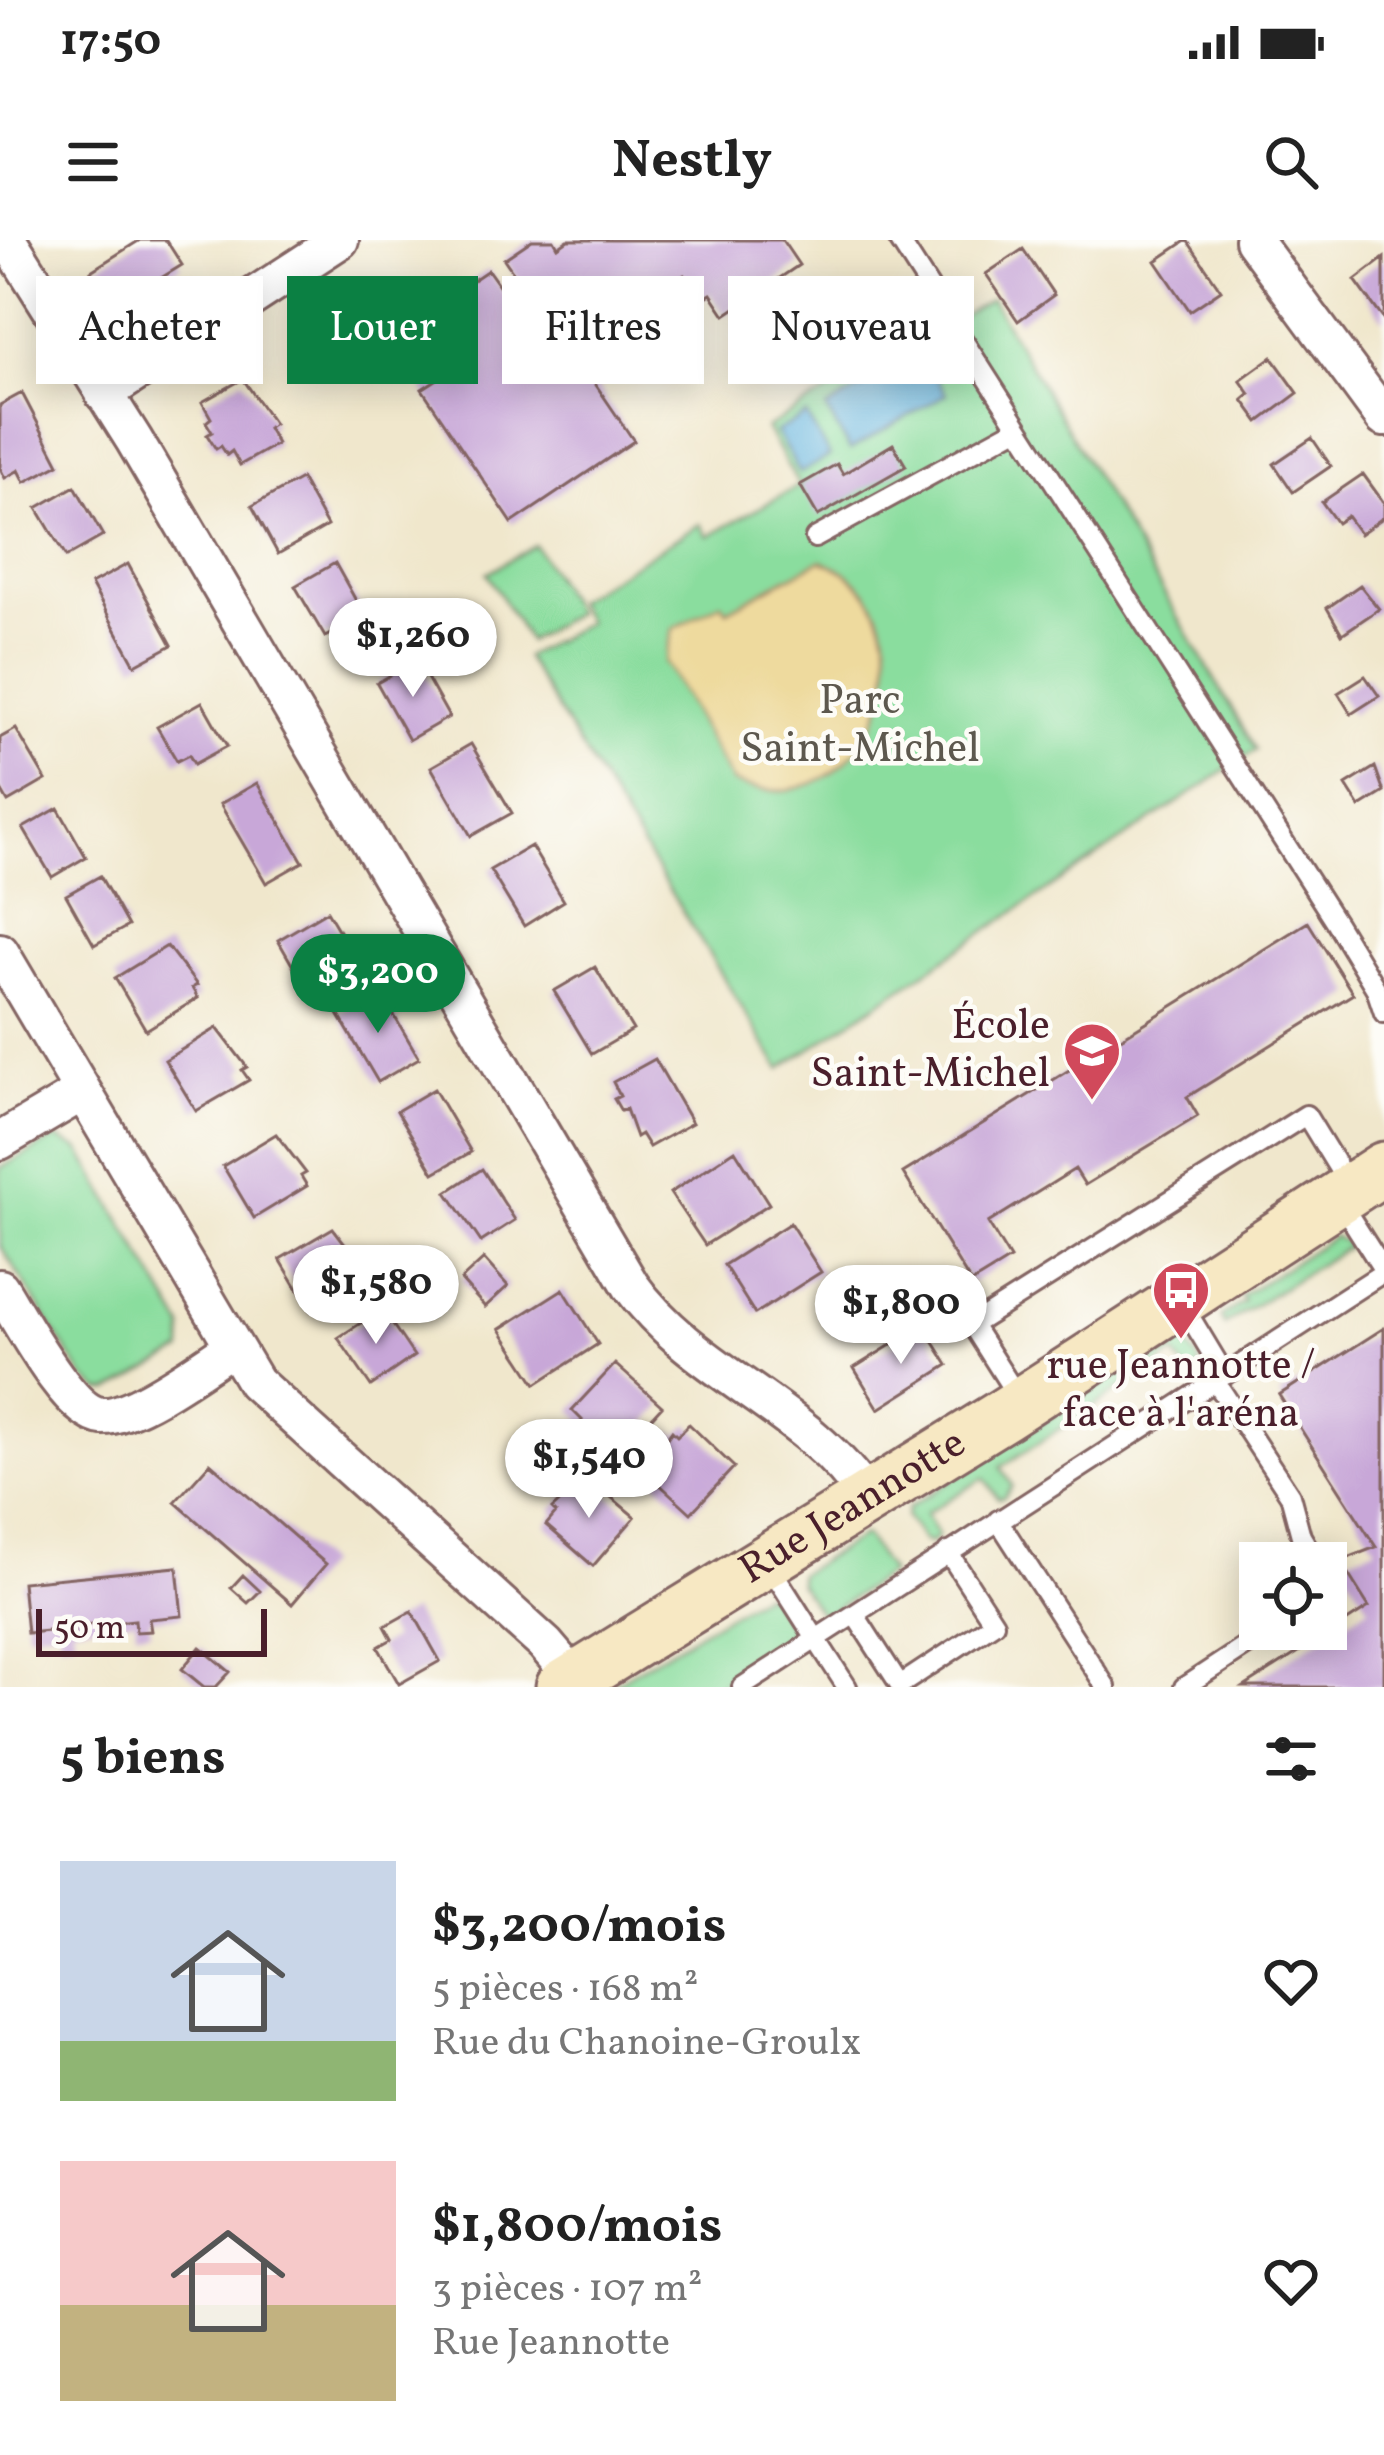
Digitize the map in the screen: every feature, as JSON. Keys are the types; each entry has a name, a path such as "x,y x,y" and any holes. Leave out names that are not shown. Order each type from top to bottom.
{"main road":[{"name":"Rue Jeannotte","path":"572,1684 1358,1185"}],"street":[{"path":"8,240 632,1286 664,1326 846,1465 868,1499"},
{"path":"104,394 340,240"},
{"path":"1252,240 1384,418"},
{"path":"0,952 232,1347 270,1398 545,1644 572,1684"},
{"path":"0,1141 83,1092"},
{"path":"0,1288 70,1395 96,1415 113,1414 157,1394 232,1347"}],"lane":[{"path":"899,240 1336,923 1376,989 1384,1013"},
{"path":"815,538 1017,428"},
{"path":"742,1687 1384,1272 1358,1185 1306,1114 972,1325 1021,1403"},
{"path":"1180,1302 1290,1495 1305,1542"},
{"path":"998,1520 1106,1687"},
{"path":"855,1615 900,1685 994,1624 948,1552"},
{"path":"767,1562 847,1687"},
{"path":"1184,1687 1241,1650"}],"green space":[{"name":"Parc Saint-Michel","path":"991,299 1256,750 780,1069 525,657 587,622 574,601 700,524 708,536 799,486 766,428 843,384 974,384 974,309"},
{"path":"535,545 575,613 528,641 487,573"},
{"path":"57,1138 80,1150 184,1328 183,1351 110,1391 101,1391 84,1378 0,1245 0,1168"},
{"path":"1334,1236 1350,1245 1224,1325 1221,1317 1244,1302 1241,1296"},
{"path":"1183,1338 1200,1363 1195,1373 1190,1375 1174,1354 1001,1467 1012,1486 1004,1497 998,1498 984,1478 925,1514 938,1536 932,1543 923,1541 906,1517 908,1508 1171,1339"},
{"path":"864,1535 890,1573 822,1617 799,1583 799,1574"},
{"path":"763,1594 770,1595 795,1636 717,1687 608,1687"}],"sand":[{"path":"821,560 861,586 883,624 888,667 879,710 857,749 824,778 782,790 732,782 665,662 673,629 721,603 727,610"}],"water":[{"path":"869,384 940,384 946,394 850,450 826,409"},
{"path":"806,415 830,456 800,473 776,432"}],"building":[{"path":"140,240 166,240 182,265 164,276 94,276 91,271"},
{"path":"532,240 554,240 558,247 568,240 782,240 799,265 783,276 728,276 725,315 711,294 704,298 704,276 516,276 504,259"},
{"path":"1187,240 1221,290 1190,311 1156,261"},
{"path":"1023,249 1054,295 1018,321 986,274"},
{"path":"1384,258 1384,320 1355,280"},
{"path":"488,270 502,290 502,384 595,384 634,441 512,523 422,389 430,384 478,384 478,277"},
{"path":"1272,357 1298,393 1259,422 1243,400 1250,394 1240,380"},
{"path":"234,384 246,384 274,424 268,428 277,444 240,465 232,451 227,455 221,446 216,449 207,435 212,432 206,422 211,418 202,402"},
{"path":"22,393 59,464 25,482 19,470 5,478 0,468 0,405"},
{"path":"1312,438 1331,466 1293,492 1274,464"},
{"path":"893,444 906,466 818,516 800,485 837,464 843,474"},
{"path":"1363,474 1384,503 1384,517 1360,534 1347,516 1337,523 1322,502"},
{"path":"301,479 327,526 278,554 252,506"},
{"path":"75,486 103,536 66,557 37,508"},
{"path":"335,563 364,615 325,637 295,586"},
{"path":"128,564 172,645 135,665 91,584"},
{"path":"1360,585 1379,609 1342,634 1327,608"},
{"path":"417,660 449,717 409,740 377,683"},
{"path":"1365,676 1379,696 1351,714 1338,693"},
{"path":"202,702 227,746 194,764 189,755 177,761 157,727"},
{"path":"16,729 46,780 8,802 0,788 0,738"},
{"path":"471,744 512,813 471,836 431,767"},
{"path":"1375,767 1384,792 1360,807 1346,785"},
{"path":"257,783 303,862 266,883 220,804"},
{"path":"58,808 86,857 52,877 23,828"},
{"path":"531,846 564,901 524,926 490,870"},
{"path":"100,876 128,926 94,945 66,895"},
{"path":"327,911 352,953 302,982 278,940"},
{"path":"1308,922 1353,994 1187,1097 1198,1116 1085,1185 1075,1169 988,1223 1010,1259 971,1283 903,1173"},
{"path":"167,946 197,985 192,988 198,998 146,1030 115,978"},
{"path":"595,967 633,1030 592,1054 554,991"},
{"path":"379,990 419,1058 378,1082 338,1014"},
{"path":"217,1028 247,1067 242,1070 249,1080 196,1111 165,1060"},
{"path":"655,1059 692,1123 649,1147 641,1134 636,1137 626,1109 621,1111 614,1099 620,1096 613,1082"},
{"path":"434,1089 471,1152 434,1173 397,1111"},
{"path":"276,1134 306,1173 301,1176 307,1186 254,1218 223,1166"},
{"path":"735,1150 769,1204 705,1245 670,1193"},
{"path":"482,1169 515,1220 481,1242 447,1192"},
{"path":"790,1223 821,1272 755,1314 724,1265"},
{"path":"333,1228 363,1267 357,1270 364,1280 311,1311 280,1259"},
{"path":"484,1259 508,1286 485,1307 461,1280"},
{"path":"563,1289 598,1344 536,1384 500,1329"},
{"path":"382,1309 414,1356 371,1386 338,1338"},
{"path":"923,1325 948,1365 879,1409 854,1368"},
{"path":"1384,1328 1384,1687 1244,1687 1302,1650 1347,1650 1347,1621 1369,1607 1347,1572 1347,1558 1376,1547 1279,1395"},
{"path":"615,1364 662,1406 619,1453 609,1444 604,1450 577,1426 582,1420 572,1410"},
{"path":"689,1424 734,1467 691,1513 644,1470 672,1431 677,1436"},
{"path":"210,1463 326,1564 292,1604 175,1502"},
{"path":"587,1477 635,1517 593,1566 546,1525 556,1513 552,1509"},
{"path":"177,1567 182,1616 149,1619 151,1631 136,1632 135,1620 73,1627 75,1640 60,1642 59,1630 27,1633 22,1582"},
{"path":"243,1575 260,1591 248,1603 231,1588"},
{"path":"412,1611 440,1661 399,1684 378,1647 392,1639 385,1626"},
{"path":"200,1647 230,1672 216,1687 204,1687 182,1669"}],"place":[{"name":"École Saint-Michel","path":"1092,1102"},
{"name":"rue Jeannotte / face à l'aréna","path":"1181,1341"}]}
